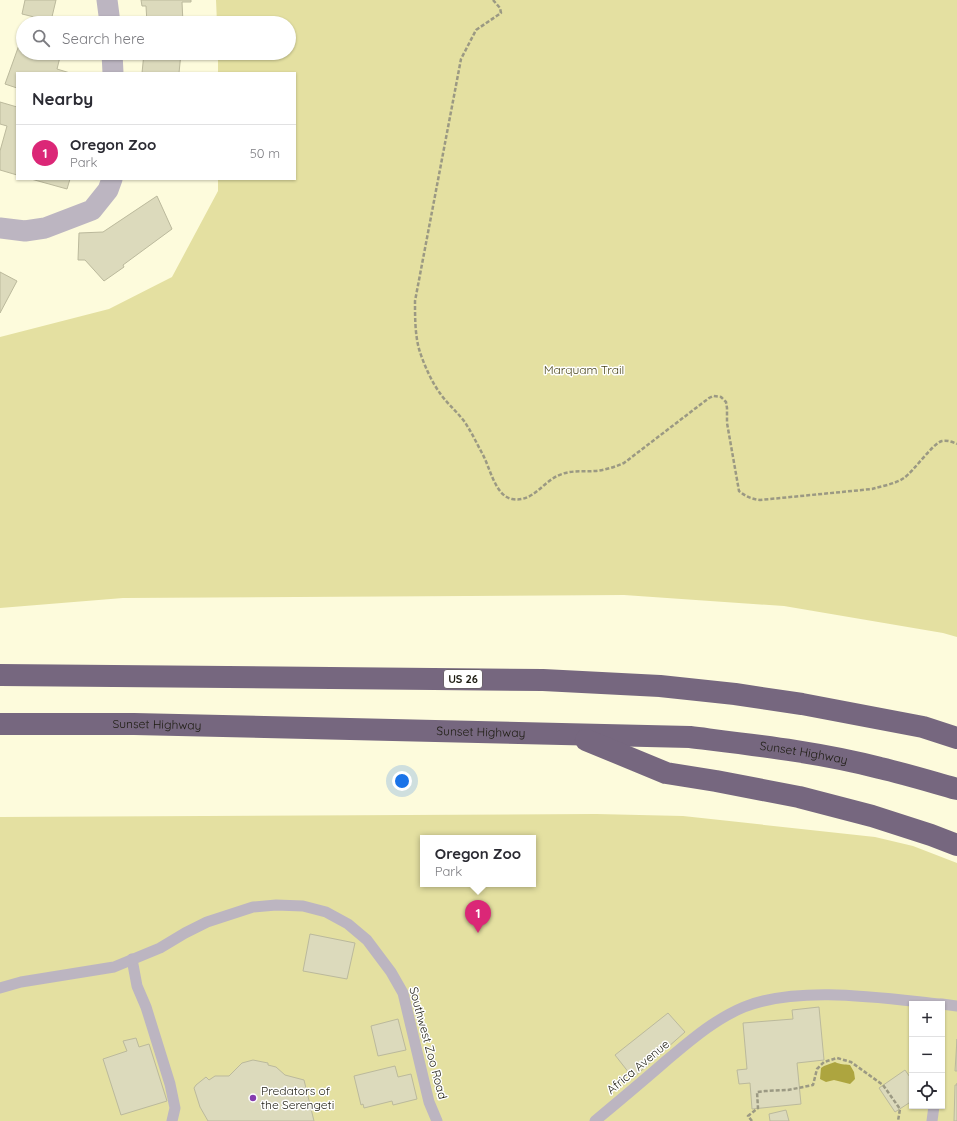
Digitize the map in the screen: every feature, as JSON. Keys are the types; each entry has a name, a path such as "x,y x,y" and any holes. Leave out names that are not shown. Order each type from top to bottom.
{"highway":[{"name":"US 26","path":"0,675 543,680 660,686 735,694 802,704 923,727 957,738"},
{"name":"Sunset Highway","path":"0,724 134,724 690,738 774,748 880,768 957,789"},
{"path":"923,727 957,727"},
{"path":"574,735 666,774 716,781 799,797 872,816 957,845"}],"street":[{"path":"107,0 109,16"},
{"path":"112,60 113,72"},
{"path":"0,228 25,232 45,228 92,210 108,190 112,180"}],"lane":[{"name":"Southwest Zoo Road","path":"0,988 21,982 114,967 160,948 207,922 253,907 303,906 326,912 348,924 366,940 391,972 403,993 429,1102 437,1121"},
{"path":"132,959 137,986 146,1006 170,1084 175,1108 172,1121"},
{"name":"Africa Avenue","path":"595,1121 699,1033 730,1014 745,1007 766,1001 810,995 851,996 909,1003"},
{"name":"Africa Avenue","path":"945,1007 957,1006"},
{"path":"932,1121 934,1109"}],"path":[{"path":"493,0 500,8 501,13 476,30 461,59 415,301 416,335 419,350 434,385 465,422 487,462 501,493 511,499 523,500 529,498 550,480 562,474 574,471 594,471 610,468 624,463 713,396 721,397 726,402 727,423 737,486 739,491 748,498 760,500 872,489 902,479 913,470 937,444 942,441 957,444"},
{"path":"752,1121 748,1116 758,1108 757,1092 788,1090 813,1085 817,1069 824,1062 836,1058 851,1062 883,1085 900,1109 898,1121"}],"green space":[{"name":"Marquam Trail","path":"216,0 957,0 957,637 943,633 784,606 624,595 123,598 0,608 0,337 109,309 172,277 218,191 218,180 296,180 296,72 218,72 218,60 296,60 296,16 217,16"},
{"path":"596,814 683,816 875,837 913,846 957,863 957,1121 0,1121 0,817"}],"shaded area":[{"path":"835,1062 850,1065 854,1072 855,1079 850,1084 834,1080 826,1082 820,1079 821,1068"}],"building":[{"path":"25,0 56,0 52,16 30,16 22,14"},
{"path":"141,0 191,0 191,2 182,2 183,16 147,16 146,6 142,6"},
{"path":"16,53 16,60 59,60 57,69 67,72 16,72 16,88 5,84"},
{"path":"143,60 180,60 179,72 142,72"},
{"path":"0,102 16,107 16,175 0,170 0,151 7,126 0,124"},
{"path":"35,180 70,180 67,189"},
{"path":"157,196 172,229 104,281 85,260 78,260 79,233 103,232"},
{"path":"0,272 17,281 0,313"},
{"path":"310,934 355,943 347,979 303,971"},
{"path":"819,1007 824,1060 797,1063 801,1104 752,1109 750,1083 739,1084 737,1070 747,1069 743,1023 793,1019 792,1010"},
{"path":"668,1013 685,1032 633,1078 615,1055"},
{"path":"398,1019 406,1050 378,1056 371,1026"},
{"path":"136,1038 139,1047 149,1044 167,1101 121,1115 103,1059 127,1051 123,1041"},
{"path":"957,1039 957,1071 955,1071"},
{"name":"Predators of the Serengeti","path":"253,1060 268,1063 268,1065 276,1067 285,1075 304,1080 314,1121 208,1121 200,1107 194,1088 196,1085 206,1077 209,1080 215,1076 229,1076 242,1063"},
{"path":"395,1066 398,1077 411,1074 417,1099 393,1105 392,1101 364,1108 363,1104 361,1105 354,1076"},
{"path":"905,1070 909,1076 909,1103 895,1112 879,1088"},
{"path":"955,1085 957,1085 957,1121 954,1121"},
{"path":"786,1110 789,1121 770,1121 769,1114"}],"place":[{"name":"Oregon Zoo","path":"478,933"},
{"name":"Predators of the Serengeti","path":"253,1098"}]}
